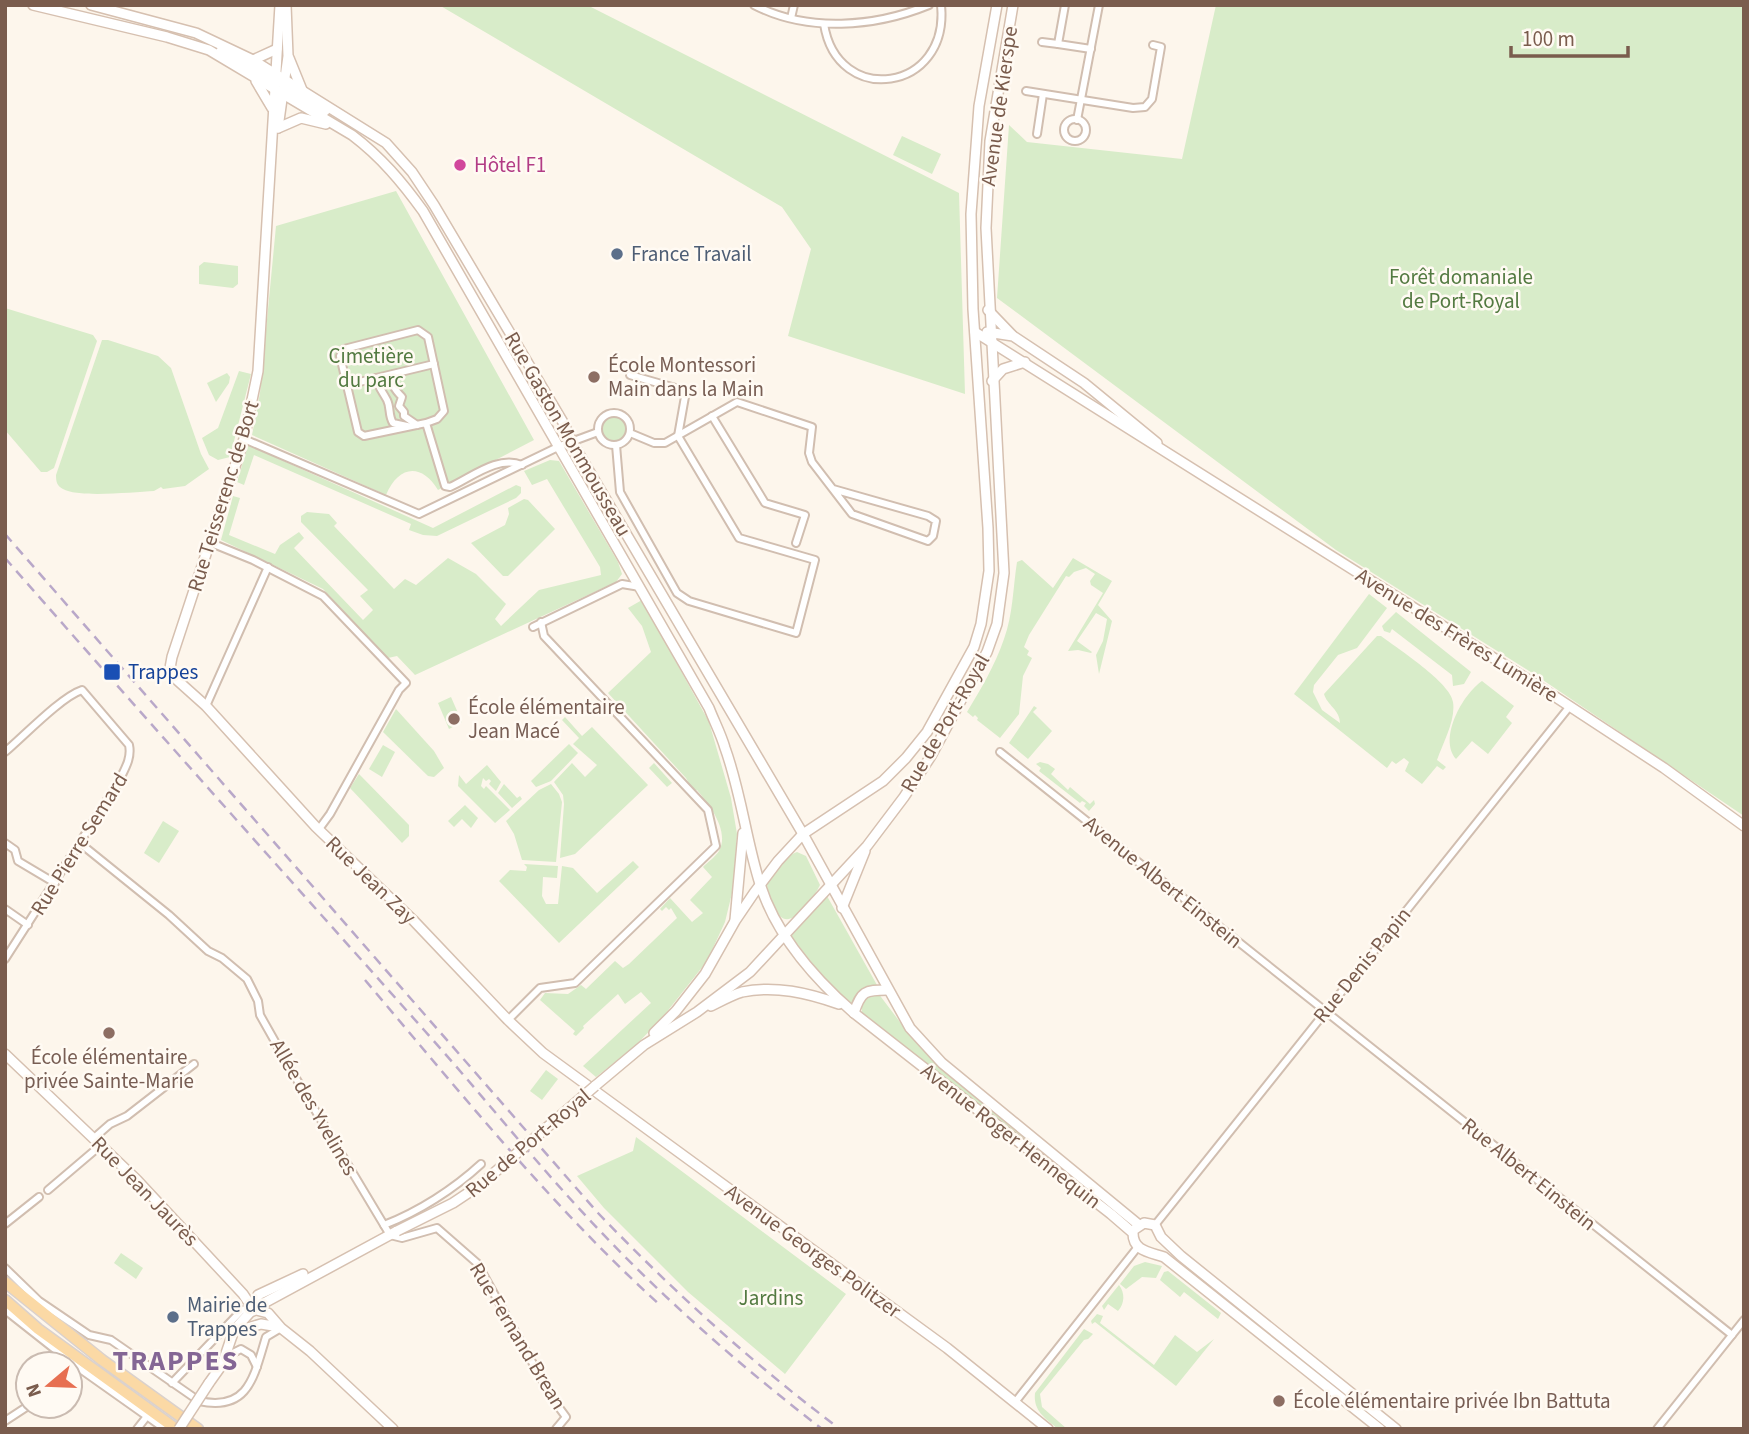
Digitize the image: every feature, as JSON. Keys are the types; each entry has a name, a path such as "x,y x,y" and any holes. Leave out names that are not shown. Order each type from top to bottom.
{"main road":[{"path":"33,5 167,37 209,50 253,77 280,85"},
{"path":"91,5 196,33 253,60 280,85"},
{"path":"280,5 276,49 280,85"},
{"path":"280,85 288,56 286,5"},
{"name":"Avenue de Kierspe","path":"975,331 971,263 973,164 979,106 997,5"},
{"name":"Avenue de Kierspe","path":"990,336 986,228 990,141 1013,5"},
{"path":"209,50 213,48 235,58 340,119 345,116"},
{"path":"253,60 276,49"},
{"path":"288,56 302,90"},
{"path":"253,77 266,94 273,111"},
{"name":"Rue Gaston Monmousseau","path":"280,85 302,90 386,143 412,172 549,398 572,442 803,834 842,908"},
{"name":"Rue Gaston Monmousseau","path":"280,85 373,151 397,175 423,211 709,708 726,749 760,885 774,915 807,966 846,1006"},
{"name":"Rue Teisserenc de Bort","path":"174,677 170,666 172,657 244,439 258,371 273,111 280,85"},
{"name":"Rue Teisserenc de Bort","path":"273,143 278,128 280,85"},
{"path":"278,128 301,118 336,127"},
{"path":"988,310 1013,336"},
{"name":"Avenue des Frères Lumière","path":"975,331 990,336 1151,445 1165,451"},
{"name":"Rue de Port-Royal","path":"222,1365 241,1330 251,1318 258,1296 453,1203 480,1185 644,1045 676,1011 705,974 734,922 778,861 803,834 883,781 927,732 974,647 981,624 989,571 975,331"},
{"name":"Avenue des Frères Lumière","path":"990,336 1013,336 1084,383 1165,451 1570,706 1664,768 1744,826"},
{"name":"Rue de Port-Royal","path":"644,1045 697,1012 750,972 867,846 931,756 987,652 997,624 1004,573 990,336"},
{"path":"992,381 1003,369 1026,362"},
{"name":"Rue Jean Zay","path":"174,677 206,706 319,829 413,920 508,1020 543,1053 576,1074"},
{"path":"734,922 744,825"},
{"path":"842,908 867,846"},
{"name":"Avenue Roger Hennequin","path":"842,908 910,1028 943,1063 1139,1224"},
{"path":"697,1012 741,992 785,989 815,995 846,1006"},
{"path":"855,1013 858,999 863,994 869,990 887,990"},
{"name":"Avenue Roger Hennequin","path":"846,1006 1133,1233"},
{"name":"Rue Jean Jaurès","path":"5,1054 154,1197 253,1309 268,1313 281,1328 393,1429"},
{"name":"Avenue Georges Politzer","path":"576,1074 700,1169 1016,1401 1048,1429"},
{"path":"1380,1429 1164,1257 1142,1250 1134,1244 1133,1233 1139,1224 1155,1225 1161,1237 1181,1256 1396,1429"},
{"path":"1142,1250 1158,1246 1161,1237"},
{"path":"5,1282 102,1360 198,1429"},
{"path":"5,1300 38,1329 177,1429 222,1365"},
{"name":"Rue de Port-Royal","path":"222,1365 234,1330 253,1309"},
{"path":"241,1330 261,1324 281,1328"}],"street":[{"path":"754,5 791,18 855,24 883,20 929,5"},
{"path":"791,18 794,5"},
{"path":"824,23 832,50 853,72 880,79 895,78 925,62 934,49 941,34 941,5"},
{"path":"1058,44 1065,5"},
{"path":"1077,120 1099,5"},
{"path":"1042,42 1091,49"},
{"path":"1026,91 1133,108 1145,107 1152,99 1161,47 1153,45"},
{"path":"1037,134 1043,94"},
{"path":"418,330 428,337 434,364 444,411 437,419 364,436 358,432 340,356 344,349 418,330"},
{"path":"347,385 434,364"},
{"path":"394,374 396,402 413,426"},
{"path":"616,445 620,492 677,593 689,601 796,634 816,561 739,538 678,436 686,391 630,375"},
{"path":"376,378 380,391 388,402 389,417 393,423 413,426"},
{"path":"630,433 654,443 665,443 737,402 812,427 809,453 812,462 852,514 928,541 933,536 936,521 928,516 833,488"},
{"path":"613,412 627,418 630,433 625,442 616,445 603,441 598,427 603,417 613,412"},
{"path":"712,416 765,503 805,515 796,543"},
{"path":"426,423 447,488 499,463 513,462 522,465"},
{"path":"244,439 419,514 560,446 598,432"},
{"path":"211,544 268,567 323,596 406,683 398,690 330,814 319,829"},
{"path":"206,706 268,567"},
{"path":"622,584 629,568"},
{"path":"533,627 622,584 640,587"},
{"path":"508,1020 540,988 575,982 716,846 708,810 544,636 541,622"},
{"name":"Rue Pierre Semard","path":"5,752 74,693 82,690 129,745 130,759 81,844 5,959"},
{"name":"Rue Denis Papin","path":"1155,1225 1570,706"},
{"name":"Avenue Albert Einstein","path":"1000,751 1325,1012"},
{"path":"5,843 15,850 18,861 55,883"},
{"name":"Allée des Yvelines","path":"81,844 169,915 208,951 222,958 247,979 258,1001 260,1015 291,1070 384,1225 393,1233"},
{"path":"5,909 28,925"},
{"name":"Rue Albert Einstein","path":"1325,1012 1732,1335"},
{"path":"48,1190 97,1141 110,1124 127,1116 194,1064"},
{"path":"384,1225 448,1190 481,1164"},
{"path":"5,1224 39,1197"},
{"name":"Rue Fernand Brean","path":"393,1233 402,1238 438,1228 477,1263 552,1398 566,1417 556,1429"},
{"path":"1016,1401 1142,1250"},
{"path":"5,1268 39,1301 89,1335 111,1340 199,1401 212,1404 226,1403 237,1398 251,1385 266,1337 281,1328"},
{"path":"172,1383 242,1310 253,1309"},
{"path":"5,1310 56,1350"},
{"path":"1657,1429 1744,1320"},
{"path":"229,1355 241,1349 251,1355 257,1367"},
{"path":"84,1371 165,1429"},
{"path":"136,1429 148,1415"}],"green space":[{"path":"439,5 587,5 959,193 965,394 788,336 811,249 782,207"},
{"name":"Forêt domaniale de Port-Royal","path":"1216,5 1744,5 1744,816 1534,674 1336,550 997,298 1009,125 1027,142 1182,159"},
{"path":"902,136 941,154 932,174 893,155"},
{"name":"Cimetière du parc","path":"396,191 534,440 438,490 424,475 410,471 403,473 391,485 386,495 252,435 260,393 276,226"},
{"path":"204,262 238,266 238,284 233,288 199,284 199,266"},
{"path":"5,308 93,335 97,341 54,468 47,472 41,472 5,430"},
{"path":"102,340 158,356 171,368 201,454 209,469 185,486 161,487 154,491 93,494 70,492 58,485 56,475"},
{"path":"239,371 251,374 230,457 218,460 209,455 202,438 218,428"},
{"path":"227,373 230,377 229,383 216,402 207,383"},
{"path":"615,416 624,420 628,429 624,438 615,442 606,438 602,429 606,420"},
{"path":"248,445 433,528 516,485 521,487 521,493 516,498 437,536 423,535 409,530 411,524 254,455 244,485 237,482"},
{"path":"550,460 559,461 618,562 622,574 616,582 415,675 397,656 388,658 323,589 221,540 233,496 240,498 229,535 275,554 280,545 299,532 304,538 294,548 363,620 373,610 360,596 368,590 301,522 301,516 307,512 329,514 337,523 334,526 394,589 405,579 416,585 448,558 476,574 506,604 495,619 501,626 539,590 601,575 600,567 547,479 532,485 524,471"},
{"path":"524,499 555,529 508,576 503,576 471,543 505,525 508,508"},
{"path":"1073,558 1112,581 1098,605 1112,621 1099,674 1096,655 1103,641 1107,619 1096,613 1077,641 1091,653 1068,651 1103,593 1091,585 1090,581 1095,574 1086,568 1066,576 1029,635 1024,647 1029,651 1027,655 1032,658 1023,676 1019,714 1000,738 977,720 975,715 973,717 967,712 992,667 1007,630 1017,562 1022,560 1053,588"},
{"path":"1369,594 1387,608 1357,648 1338,655 1314,685 1313,692 1322,710 1340,723 1338,715 1324,694 1377,636 1381,636 1434,676 1450,694 1453,709 1451,724 1437,760 1446,767 1443,770 1437,766 1422,784 1405,771 1409,762 1404,758 1396,764 1392,761 1387,768 1294,694"},
{"path":"642,600 709,722 731,798 737,834 733,889 725,922 707,961 662,1018 634,1047 596,1077 583,1066 651,1003 641,992 625,1004 618,994 583,1026 576,1036 573,1034 575,1031 540,1000 545,993 568,994 581,985 586,989 615,961 623,968 629,964 677,918 671,908 669,910 666,907 662,911 660,909 670,898 692,922 703,913 690,900 712,877 703,867 719,851 722,843 717,818 707,803 697,790 693,791 686,778 608,693 651,652 642,626 628,608"},
{"path":"1396,612 1471,672 1464,684 1453,686 1452,675 1392,629 1390,633 1384,631 1382,626"},
{"path":"1482,681 1514,706 1506,717 1512,723 1488,754 1472,741 1456,759 1450,740 1455,717 1467,696"},
{"path":"451,697 462,722 449,729 438,703"},
{"path":"1034,706 1037,708 1033,712 1052,731 1028,759 1009,743"},
{"path":"396,709 434,751 444,768 434,777 428,776 383,732"},
{"path":"565,717 582,736 592,727 648,785 575,854 560,858 564,804 563,795 554,782 572,763 585,777 597,765 573,744 579,738 562,720"},
{"path":"569,744 578,753 551,781 536,787 531,781"},
{"path":"383,745 395,752 382,777 369,769"},
{"path":"1040,762 1055,769 1051,774 1068,790 1070,787 1090,804 1094,800 1095,804 1089,811 1084,806 1086,803 1080,803 1039,771 1041,768 1036,764"},
{"path":"654,763 672,783 667,787 649,768"},
{"path":"487,765 501,782 496,791 489,784 489,779 486,781 483,778 481,786 484,789 486,786 510,810 495,823 458,786 459,775 466,784"},
{"path":"359,774 409,825 409,836 402,843 350,788"},
{"path":"504,784 517,798 520,796 522,799 512,808 498,793"},
{"path":"551,784 562,802 556,862 522,860 514,834 506,821 539,790"},
{"path":"465,805 478,818 471,828 462,819 454,827 448,821"},
{"path":"163,821 179,831 159,863 144,853"},
{"path":"797,852 806,856 820,885 799,913 786,919 776,912 767,886 779,866 787,857"},
{"path":"633,861 639,867 559,943 499,881 510,870 526,871 524,864 558,866 557,878 543,877 542,896 546,904 558,904 562,866 573,868 597,893"},
{"path":"827,896 877,985 853,1006 826,981 791,936"},
{"path":"878,993 909,1034 942,1069 1131,1219 1125,1224 862,1015 862,1002 866,995"},
{"path":"546,1070 558,1079 542,1100 530,1091"},
{"name":"Jardins","path":"636,1137 846,1294 785,1374 688,1292 604,1208 577,1176 633,1151"},
{"path":"121,1253 143,1268 136,1279 114,1263"},
{"path":"1145,1262 1162,1266 1156,1278 1142,1277 1126,1289 1120,1284 1134,1266"},
{"path":"1168,1271 1221,1313 1218,1319 1184,1292 1180,1297 1160,1280 1164,1272"},
{"path":"1119,1285 1122,1305 1118,1311 1108,1304 1104,1310 1102,1306"},
{"path":"1097,1314 1103,1316 1100,1323 1154,1365 1175,1335 1197,1352 1214,1339 1176,1386 1095,1322 1092,1324 1091,1321"},
{"path":"1084,1329 1093,1334 1084,1340 1040,1394 1042,1407 1067,1429 1058,1429 1044,1418 1038,1409 1035,1393"}],"railway":[{"path":"5,534 598,1213 655,1271 715,1326 776,1379 840,1429"},
{"path":"5,558 586,1216 641,1273 700,1327 822,1429"},
{"path":"365,980 544,1189 661,1306"}],"place":[{"name":"Hôtel F1","path":"460,165"},
{"name":"France Travail","path":"617,254"},
{"name":"École Montessori Main dans la Main","path":"594,377"},
{"name":"Trappes","path":"112,672"},
{"name":"École élémentaire Jean Macé","path":"454,719"},
{"name":"École élémentaire privée Sainte-Marie","path":"109,1033"},
{"name":"Mairie de Trappes","path":"173,1317"},
{"name":"École élémentaire privée Ibn Battuta","path":"1279,1401"}],"district":[{"name":"TRAPPES","path":"176,1361"}]}
